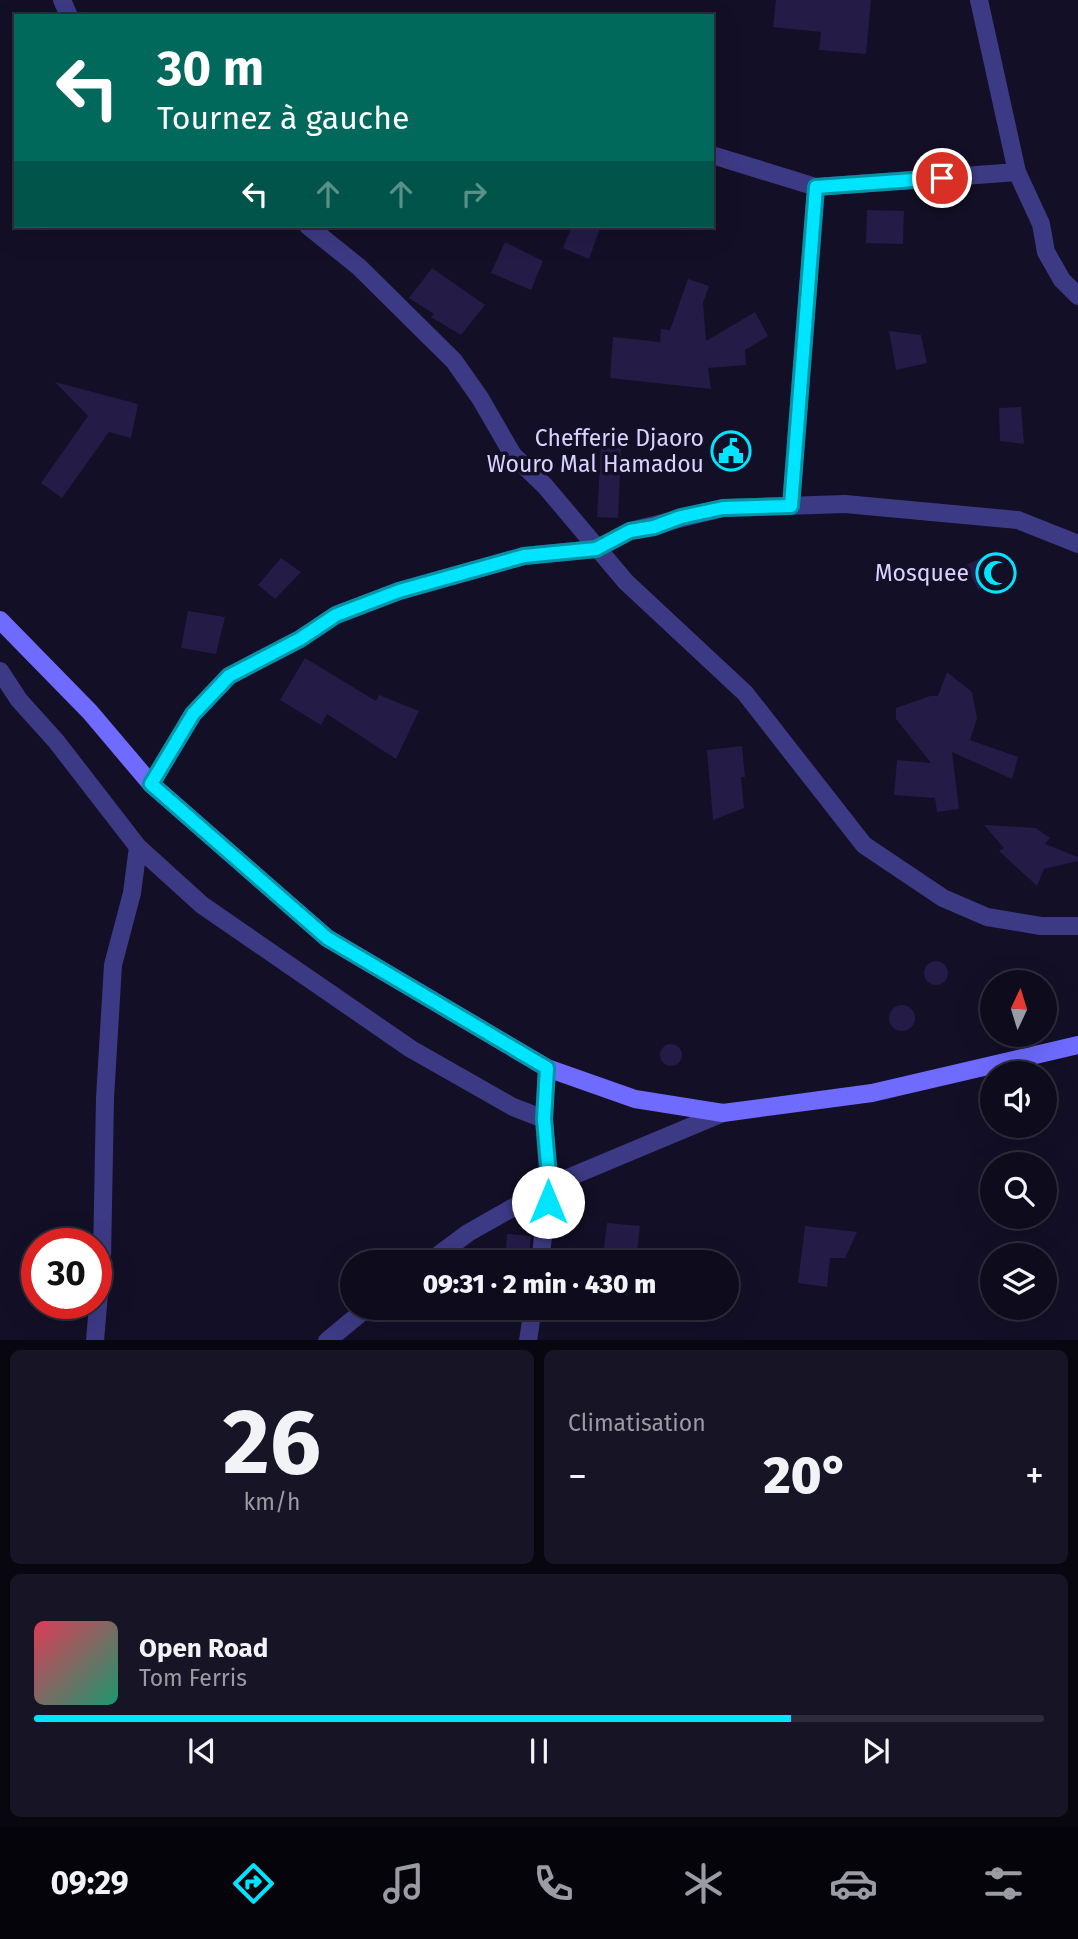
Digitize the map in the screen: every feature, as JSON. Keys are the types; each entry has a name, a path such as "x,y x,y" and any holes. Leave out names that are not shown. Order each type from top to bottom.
{"main road":[{"path":"0,620 90,712 151,784 327,938 547,1068 635,1099 723,1113 872,1093 1078,1045"}],"street":[{"path":"979,0 1017,172 1041,224 1046,252 1062,280 1078,296"},
{"path":"714,156 816,187 1017,172"},
{"path":"791,506 816,187"},
{"path":"310,228 359,267 454,361 480,398 513,454 545,486 626,582 745,693 864,845 943,898 987,917 1041,926 1078,926"},
{"path":"151,784 193,714 229,676 300,639 336,615 399,591 524,556 596,549 630,531 723,508 845,504 1018,520 1078,544"},
{"path":"0,671 19,700 56,741 138,847 202,905 411,1049 513,1107 544,1119"},
{"path":"95,1340 102,1258 105,1098 113,965 132,893 138,847"},
{"path":"542,1250 550,1187 544,1119 547,1068"},
{"path":"445,1250 468,1233 550,1187 723,1113"},
{"path":"327,1340 352,1320"},
{"path":"528,1340 531,1320"}],"building":[{"path":"776,0 871,0 866,54 819,50 821,32 773,27"},
{"path":"867,210 904,211 903,244 866,243"},
{"path":"571,228 600,228 589,259 563,248"},
{"path":"505,242 543,261 531,290 491,273"},
{"path":"432,268 485,305 461,335 431,317 434,314 409,298"},
{"path":"688,279 709,286 703,303 706,341 755,312 768,336 745,350 746,365 708,368 711,389 610,378 613,337 660,342 661,329 670,330"},
{"path":"889,331 921,335 927,363 896,370"},
{"path":"55,382 138,404 131,438 109,432 62,498 41,483 88,416"},
{"path":"1021,407 1024,444 1000,441 999,408"},
{"path":"601,446 621,447 618,518 597,517"},
{"path":"996,551 1008,577 978,590 966,565"},
{"path":"281,558 301,572 275,599 258,585"},
{"path":"188,611 225,617 216,654 181,648"},
{"path":"305,658 376,701 379,695 419,711 396,759 327,714 321,725 280,700"},
{"path":"947,672 972,692 977,718 970,740 1018,757 1012,779 952,752 959,809 937,812 935,798 894,795 897,760 931,763 896,719 896,708 930,696 938,696"},
{"path":"742,746 744,808 713,820 707,750"},
{"path":"984,825 1036,828 1050,838 1045,844 1078,857 1078,861 1044,869 1037,886 999,851 1004,848"},
{"path":"936,961 945,964 948,973 945,982 936,985 927,982 924,973 927,964"},
{"path":"902,1005 911,1009 915,1018 911,1027 902,1031 893,1027 889,1018 893,1009"},
{"path":"671,1044 679,1047 682,1055 679,1063 671,1066 663,1063 660,1055 663,1047"},
{"path":"607,1223 640,1226 637,1250 604,1248"},
{"path":"805,1226 857,1232 845,1258 830,1258 827,1287 798,1283"},
{"path":"507,1234 531,1236 530,1250 506,1250"}],"place":[{"name":"Chefferie Djaoro Wouro Mal Hamadou","path":"731,451"},
{"name":"Mosquee","path":"996,573"}],"route":[{"path":"548,1202 550,1187 544,1119 547,1068 327,938 151,784 193,714 229,676 300,639 336,615 399,591 524,556 596,549 630,531 654,527 681,517 723,508 791,506 816,187 942,178"}]}
